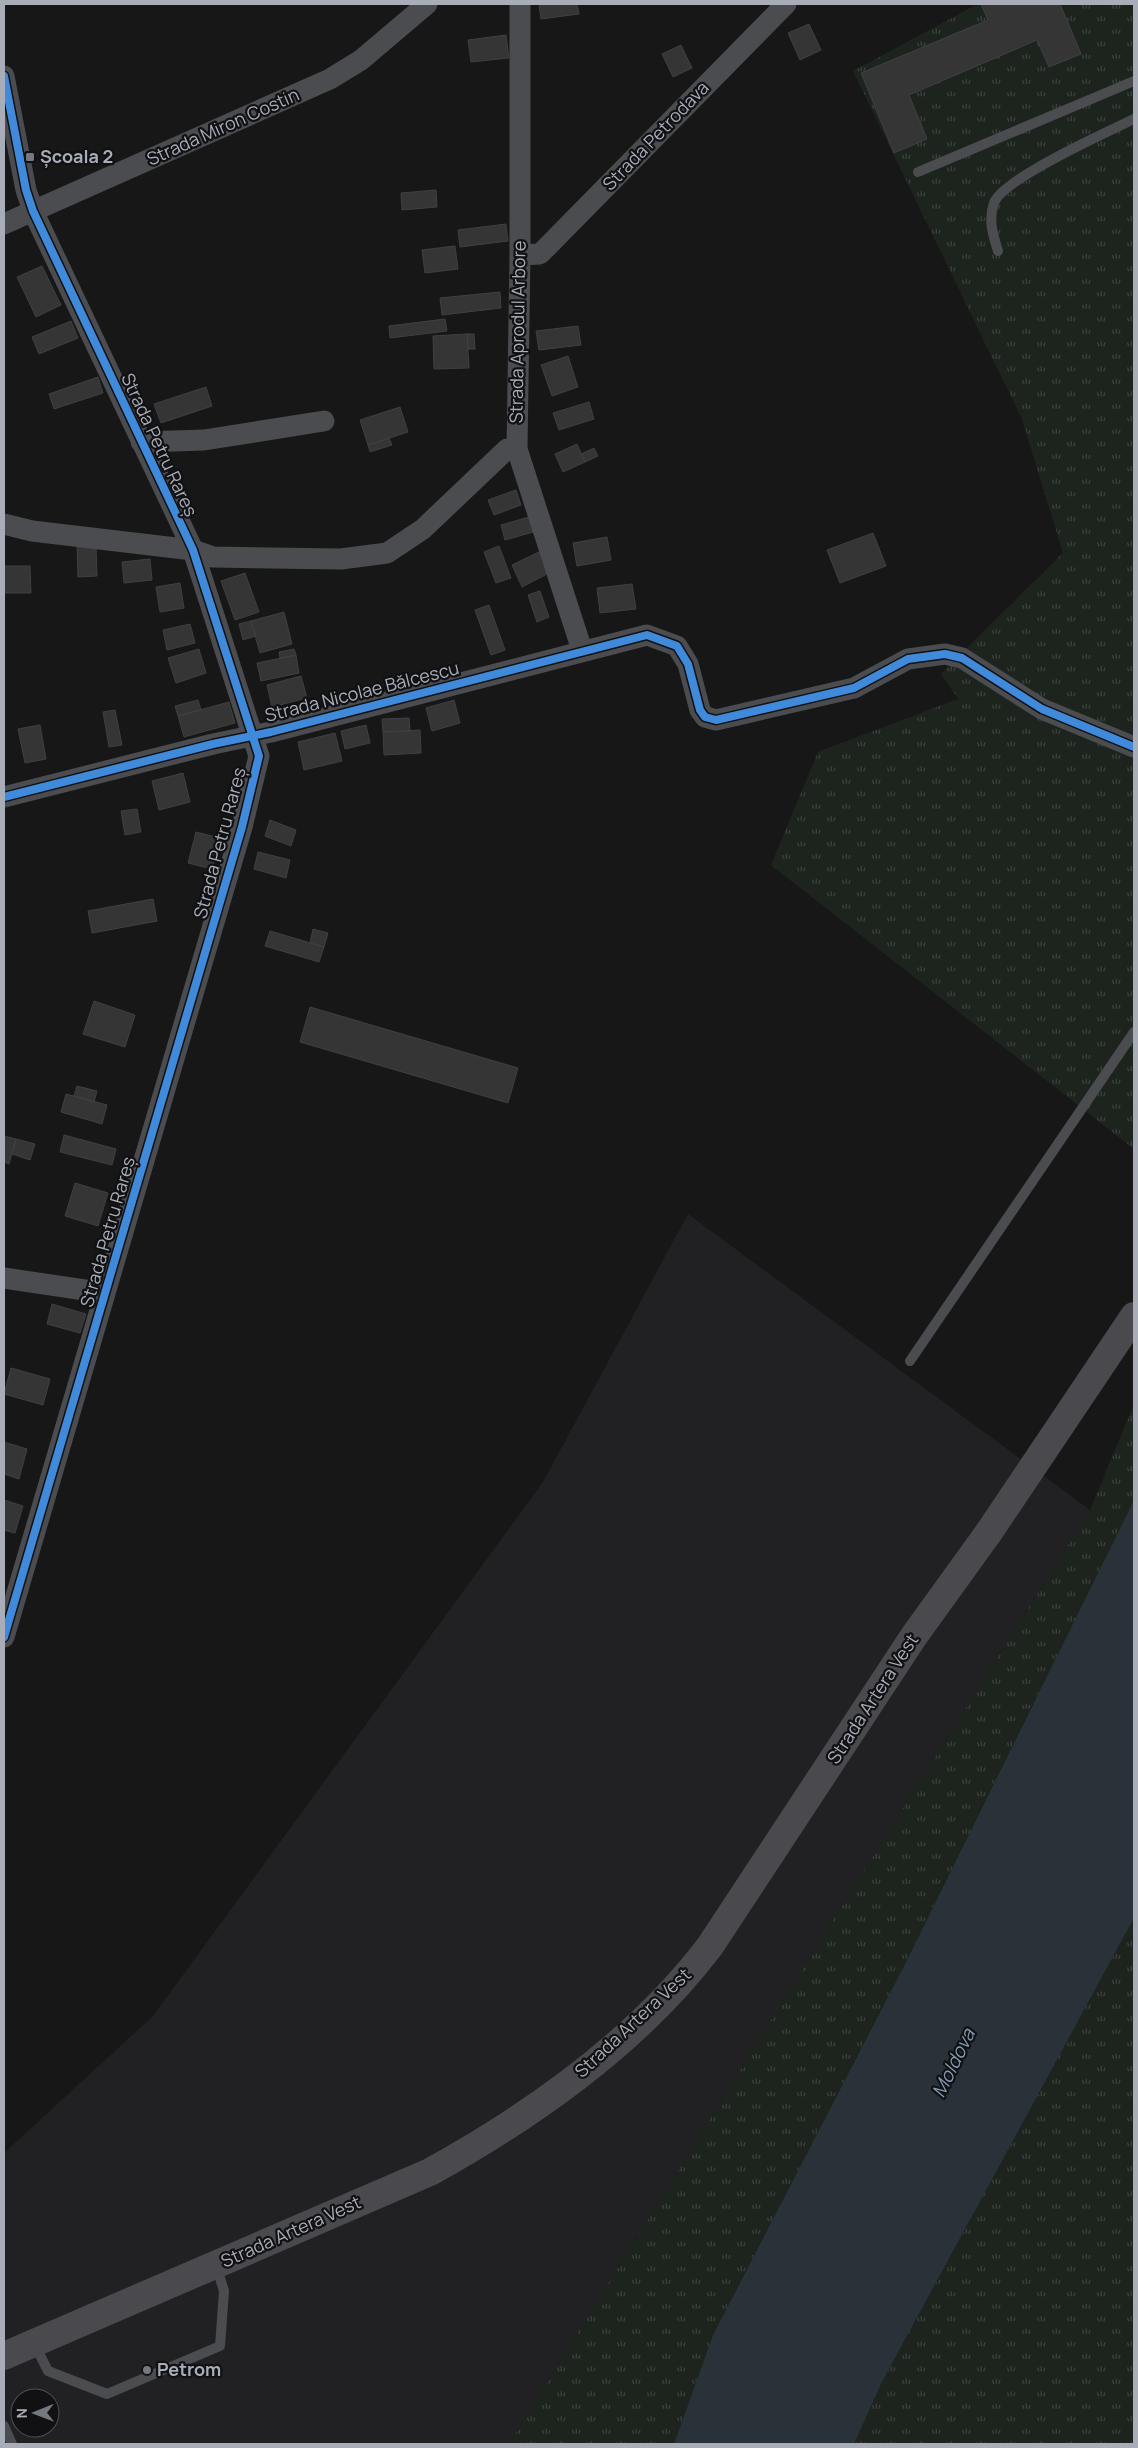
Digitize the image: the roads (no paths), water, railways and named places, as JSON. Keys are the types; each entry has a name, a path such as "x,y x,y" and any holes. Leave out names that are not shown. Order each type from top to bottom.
{"main road":[{"name":"Strada Artera Vest","path":"4,2356 430,2172 486,2142 548,2099 617,2043 687,1977 710,1946 914,1636 989,1532 1134,1316"}],"street":[{"name":"Strada Miron Costin","path":"4,224 330,79 361,60 427,4"},
{"name":"Strada Aprodul Arbore","path":"520,4 520,255 517,448 582,650"},
{"name":"Strada Petrodava","path":"520,255 540,254 786,4"},
{"name":"Strada Petru Rareș","path":"4,76 26,190 33,211 193,550 259,756 242,828 4,1637"},
{"path":"141,442 204,440 324,422"},
{"path":"4,524 32,531 193,550 213,557 341,559 387,553 423,529 507,449 517,448"},
{"name":"Strada Nicolae Bălcescu","path":"4,796 647,635 677,646 688,664 700,710 705,717 716,720 854,688 908,659 945,654 962,658 1042,709 1134,747"},
{"path":"4,1278 105,1293"}],"lane":[{"path":"918,172 1134,81"},
{"path":"998,251 990,226 994,201 1005,190 1081,143 1134,119"},
{"path":"910,1361 1134,1032"},
{"path":"35,2344 48,2371 107,2394 220,2346 224,2292 216,2265"},
{"path":"4,2426 12,2444"}],"water":[{"name":"Moldova","path":"1134,1500 1134,1918 882,2382 854,2444 674,2444 713,2335 905,1964"}],"place":[{"name":"Școala 2","path":"30,157"},
{"name":"Petrom","path":"147,2370"}]}
